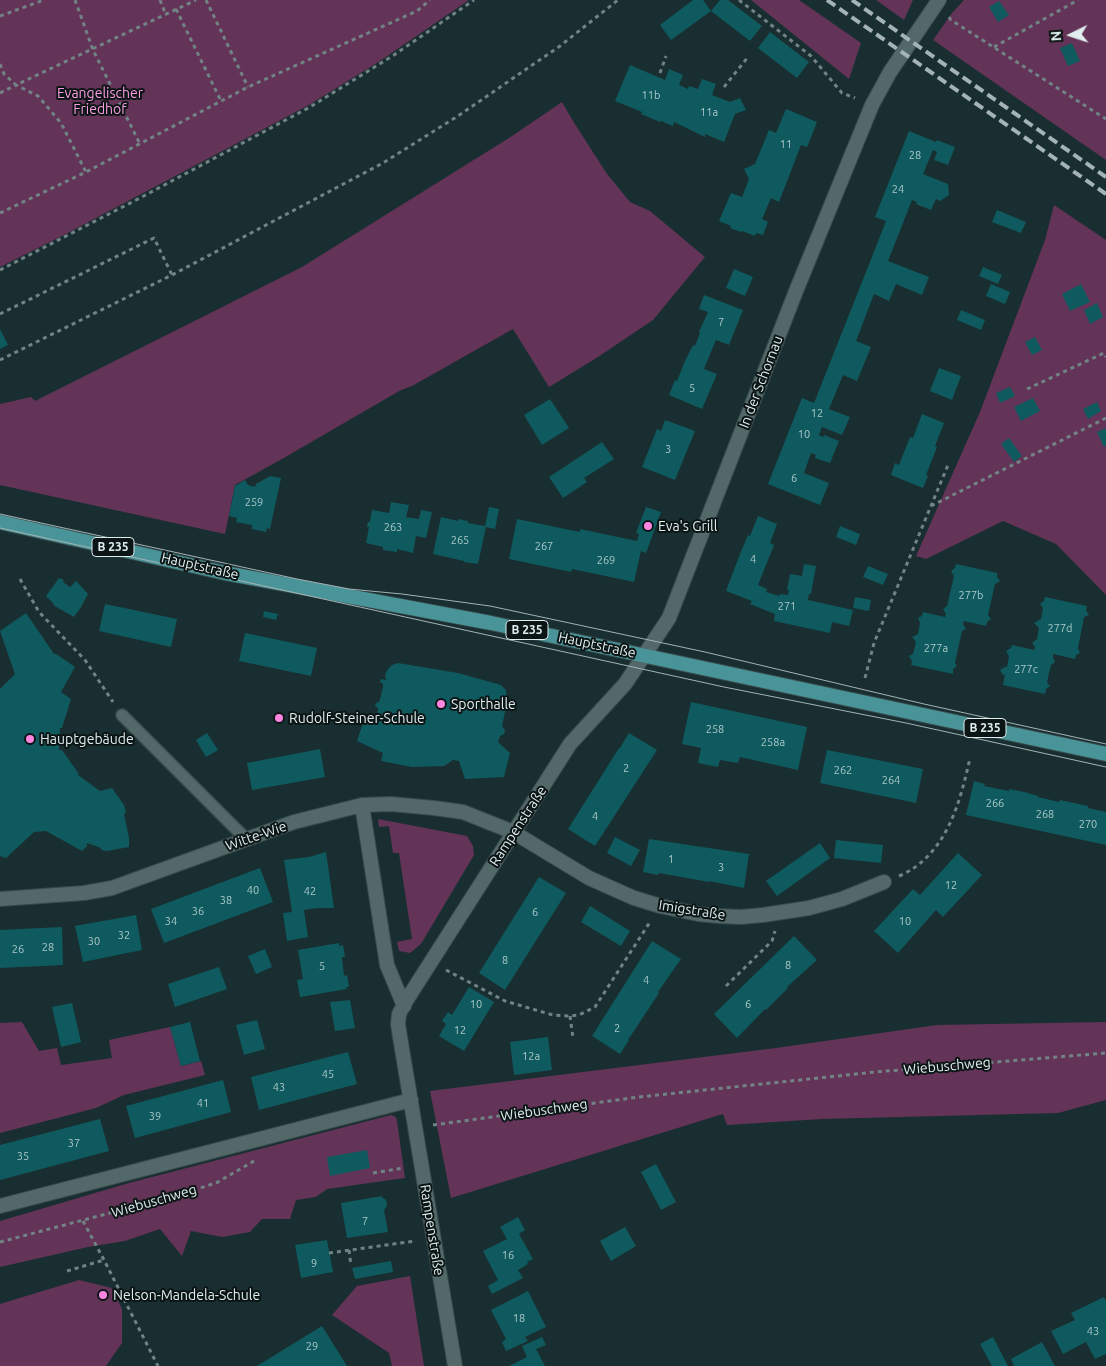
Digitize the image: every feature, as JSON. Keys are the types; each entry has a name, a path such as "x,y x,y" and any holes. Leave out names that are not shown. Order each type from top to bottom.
{"main road":[{"name":"Hauptstraße","path":"0,522 225,573 490,623 1106,754"}],"street":[{"name":"In der Schornau","path":"645,656 669,618 800,282 872,105 890,72 938,1"},
{"name":"Rampenstraße","path":"455,1366 398,1024 400,1014 430,962 570,744 625,684 645,656"},
{"name":"Witte-Wie","path":"0,900 84,893 112,888 294,822 362,805 391,804 463,812 513,832"},
{"path":"362,805 388,965 404,1006"},
{"name":"Imigstraße","path":"513,832 589,878 634,898 698,914 748,916 809,908 842,899 884,882"},
{"path":"0,1206 410,1100"}],"lane":[{"path":"122,716 246,839"}],"path":[{"path":"0,16 44,0"},
{"path":"75,0 92,50 140,144"},
{"path":"160,0 166,15"},
{"path":"0,93 196,0"},
{"path":"206,0 248,87"},
{"path":"0,213 86,172 248,87 418,11 430,0"},
{"path":"0,270 122,208 310,107 394,55 474,0"},
{"path":"0,360 172,275 384,163 458,116 560,46 618,0"},
{"path":"739,0 811,56 842,93 872,105"},
{"path":"994,47 1078,0"},
{"path":"938,1 951,20 1106,119"},
{"path":"176,9 221,101"},
{"path":"660,73 666,56"},
{"path":"724,87 748,56"},
{"path":"0,64 4,74 16,85 38,96 61,123 86,172"},
{"path":"0,314 154,238 172,275"},
{"path":"1026,389 1104,353 1106,357"},
{"path":"931,506 1106,418"},
{"path":"865,678 874,643 948,465"},
{"path":"20,580 39,612 86,660 122,716"},
{"path":"884,882 905,874 922,862 933,851 946,831 956,810 963,790 970,758"},
{"path":"430,962 505,1001 553,1015 579,1015 595,1007 660,906"},
{"path":"726,986 772,941 779,913"},
{"path":"570,1016 573,1038"},
{"name":"Wiebuschweg","path":"415,1128 639,1097 875,1072 1106,1053"},
{"name":"Wiebuschweg","path":"0,1242 202,1188 218,1182 256,1160"},
{"path":"372,1173 421,1165"},
{"path":"83,1221 158,1366"},
{"path":"329,1254 433,1239"},
{"path":"349,1250 351,1266"},
{"path":"66,1271 104,1260"}],"green space":[{"name":"Evangelischer Friedhof","path":"0,0 469,0 380,61 309,105 0,267"},
{"path":"751,0 799,0 861,43 849,79"},
{"path":"876,0 913,0 904,20"},
{"path":"964,0 1106,0 1106,160 933,40 952,13"},
{"path":"562,102 607,174 630,202 650,211 705,257 653,320 549,387 513,329 412,386 401,390 235,485 225,534 0,485 0,404 31,397 35,401 302,267 509,138"},
{"path":"1054,205 1106,240 1106,595 1056,544 1003,521 926,559 916,556 980,412 1045,240"},
{"path":"378,819 467,836 473,846 474,855 421,944 410,953 399,951 397,942 412,939 399,853 393,853 389,826 379,827"},
{"path":"22,1022 39,1051 57,1048 61,1065 112,1058 109,1040 170,1027 181,1066 201,1061 205,1075 124,1095 96,1108 0,1133 0,1023"},
{"path":"1106,1022 1106,1100 1058,1113 822,1119 727,1125 723,1114 451,1198 430,1091 776,1048 937,1025"},
{"path":"391,1115 396,1117 397,1121 405,1178 327,1189 316,1197 296,1200 290,1219 262,1219 250,1232 222,1237 191,1231 182,1256 160,1229 125,1241 88,1247 0,1267 0,1221 129,1183"},
{"path":"410,1276 424,1366 392,1366 389,1353 332,1315 357,1286"},
{"path":"79,1280 112,1288 122,1309 122,1343 106,1366 0,1366 0,1304"}],"building":[{"path":"693,0 703,0 711,11 671,40 660,25"},
{"path":"720,0 728,0 762,26 750,41 711,11"},
{"path":"999,1 1009,15 998,22 989,7"},
{"path":"770,32 809,62 797,78 758,48"},
{"path":"1072,43 1080,61 1068,66 1060,48"},
{"path":"630,65 665,80 669,69 683,75 679,85 688,89 689,86 698,89 702,79 716,84 712,95 730,102 740,98 746,110 735,114 724,142 705,134 705,137 674,122 673,126 660,122 615,101"},
{"path":"786,109 817,122 807,147 801,145 779,202 771,198 762,219 768,222 763,235 756,233 755,236 730,228 731,226 719,221 731,193 742,197 749,179 744,169 755,164 769,130 776,133"},
{"path":"909,131 936,142 937,140 955,147 948,165 934,160 937,152 933,150 923,174 948,184 949,195 940,201 936,199 931,210 916,204 917,202 912,200 888,261 929,277 922,295 896,284 889,301 874,294 856,341 871,347 857,381 843,375 829,409 850,417 842,435 822,427 819,435 839,441 830,463 815,458 816,455 811,453 804,473 829,483 820,505 768,484 802,398 814,403 886,221 875,217"},
{"path":"997,210 1026,222 1021,233 992,222"},
{"path":"983,267 1002,275 998,284 979,276"},
{"path":"734,269 753,277 745,296 726,288"},
{"path":"991,284 1010,292 1005,304 986,296"},
{"path":"1081,284 1090,302 1070,311 1062,294"},
{"path":"704,295 743,310 729,345 716,340 711,352 704,369 717,374 702,409 669,395 693,345 695,346 708,312 699,309"},
{"path":"1097,303 1103,317 1090,324 1084,310"},
{"path":"961,310 985,320 981,330 957,320"},
{"path":"0,329 8,345 0,349"},
{"path":"1035,337 1042,350 1032,355 1025,342"},
{"path":"939,368 961,376 952,400 930,391"},
{"path":"1010,387 1015,396 1000,403 996,393"},
{"path":"1033,398 1040,411 1021,421 1014,407"},
{"path":"550,399 569,428 542,445 524,415"},
{"path":"1097,402 1101,411 1088,419 1083,409"},
{"path":"922,414 944,423 923,488 891,475 895,463 899,465 910,437 913,438"},
{"path":"665,420 695,431 675,480 642,467 657,429 661,431"},
{"path":"1106,428 1106,445 1104,447 1097,432"},
{"path":"1009,438 1022,456 1014,462 1001,444"},
{"path":"602,442 614,459 584,478 587,482 563,498 549,477"},
{"path":"270,476 281,478 270,529 267,528 266,532 252,529 252,525 236,522 237,518 229,516 235,486 245,480 248,485 255,487 256,484"},
{"path":"391,502 409,505 406,517 419,519 421,510 432,512 426,538 416,536 413,553 397,549 397,552 383,550 383,547 366,543 369,527 367,527 372,510 389,513"},
{"path":"489,507 499,509 495,529 486,527 478,564 433,554 441,517 485,526"},
{"path":"646,507 661,512 646,553 641,551 634,582 572,569 571,572 509,559 517,519 580,532 580,529 637,541 639,534 636,533"},
{"path":"758,516 777,524 770,543 774,545 758,585 767,589 766,592 779,596 780,594 788,595 790,574 802,576 804,564 816,566 811,594 809,594 808,600 853,610 849,626 832,622 830,633 774,621 775,614 750,604 752,601 726,591 748,535 750,536"},
{"path":"840,526 860,534 856,545 836,537"},
{"path":"956,564 997,573 1000,581 995,584 988,615 991,619 987,622 986,626 964,621 963,624 966,629 962,631 955,663 957,666 953,669 953,674 911,665 912,661 909,656 913,654 916,642 912,637 918,634 920,623 918,618 922,616 923,612 945,617 946,614 943,609 947,606 954,576 951,571 955,568"},
{"path":"868,566 888,574 883,585 863,577"},
{"path":"59,578 64,580 63,582 70,587 76,581 88,594 74,617 53,605 46,596"},
{"path":"855,597 871,600 869,611 853,608"},
{"path":"1045,597 1087,606 1086,610 1089,615 1084,617 1078,648 1080,653 1076,655 1075,659 1053,654 1055,662 1051,665 1047,682 1050,686 1046,689 1045,694 1003,685 1005,675 1000,670 1007,667 1009,656 1006,651 1012,645 1034,650 1035,647 1032,643 1037,639 1039,628 1034,623 1041,619 1043,608 1040,604 1044,601"},
{"path":"105,604 177,619 171,647 99,631"},
{"path":"264,611 278,614 276,620 263,617"},
{"name":"Hauptgebäude","path":"26,613 54,654 75,667 61,692 71,699 62,728 60,728 59,750 62,750 78,775 100,791 112,788 124,805 129,847 107,851 87,843 87,846 82,851 46,831 34,832 6,858 0,856 0,689 15,674 0,631"},
{"path":"245,633 317,648 311,676 239,661"},
{"name":"Sporthalle","path":"398,663 458,673 501,685 506,690 508,705 510,706 509,710 505,712 502,726 505,730 504,734 500,736 498,742 510,753 504,777 465,779 459,761 453,760 444,766 412,767 381,761 383,753 357,741 365,717 377,716 378,708 375,706 379,702 383,687 383,684 380,682 381,679 386,680 385,675 388,669"},
{"path":"691,702 807,727 798,770 740,757 738,763 720,760 718,767 698,763 701,748 682,744"},
{"path":"207,733 218,750 206,757 196,740"},
{"path":"629,733 657,750 595,846 568,829"},
{"path":"320,749 325,777 252,790 247,763"},
{"path":"827,750 923,769 916,803 820,783"},
{"path":"974,781 985,784 984,786 1024,792 1059,802 1060,800 1088,806 1088,808 1106,812 1106,845 966,815"},
{"path":"615,837 640,850 631,866 607,853"},
{"path":"649,839 749,854 744,888 659,873 658,875 643,872"},
{"path":"836,840 883,845 881,863 834,858"},
{"path":"820,843 830,858 777,896 766,881"},
{"path":"326,852 334,908 304,910 308,937 287,941 283,913 292,912 284,860 309,857"},
{"path":"958,853 982,875 943,917 936,910 898,953 874,931 913,889 920,895"},
{"path":"260,868 273,902 164,943 151,909"},
{"path":"539,877 566,893 505,990 479,973"},
{"path":"590,906 630,931 621,946 581,922"},
{"path":"136,915 142,950 83,962 75,926"},
{"path":"62,927 63,965 0,968 0,930"},
{"path":"794,936 817,960 787,987 737,1038 714,1014"},
{"path":"652,941 681,959 658,992 620,1054 592,1036"},
{"path":"339,943 339,946 343,945 345,957 342,957 344,976 347,975 349,987 346,987 347,989 300,997 297,980 303,979 298,950"},
{"path":"265,949 272,967 256,974 248,956"},
{"path":"219,967 227,989 175,1007 168,984"},
{"path":"469,987 494,1002 464,1051 439,1036 446,1024 442,1021 448,1012 452,1015"},
{"path":"350,1000 355,1028 335,1031 330,1002"},
{"path":"72,1003 81,1042 61,1047 52,1007"},
{"path":"257,1020 265,1049 244,1055 236,1025"},
{"path":"190,1022 200,1061 181,1066 170,1027"},
{"path":"548,1037 552,1070 514,1075 510,1042"},
{"path":"348,1052 357,1084 259,1110 251,1077"},
{"path":"223,1080 231,1112 135,1138 126,1106"},
{"path":"100,1119 109,1151 0,1180 0,1145"},
{"path":"367,1150 370,1168 330,1176 327,1157"},
{"path":"656,1164 676,1202 661,1210 641,1172"},
{"path":"382,1196 386,1200 387,1206 384,1210 388,1232 347,1238 341,1203"},
{"path":"518,1217 525,1230 519,1234 533,1259 518,1270 523,1278 492,1294 488,1286 498,1280 483,1251 507,1239 500,1227"},
{"path":"625,1227 636,1246 611,1261 600,1241"},
{"path":"327,1240 333,1272 301,1278 295,1245"},
{"path":"391,1261 393,1272 355,1279 352,1268"},
{"path":"528,1291 546,1327 525,1337 528,1341 506,1351 502,1342 506,1339 491,1310"},
{"path":"1104,1297 1106,1301 1106,1354 1095,1359 1086,1342 1063,1354 1051,1331 1075,1320 1071,1313"},
{"path":"322,1326 347,1366 257,1366"},
{"path":"542,1337 546,1345 536,1349 545,1366 509,1366 527,1357 522,1346"},
{"path":"993,1337 1008,1366 992,1366 980,1344"},
{"path":"1042,1342 1055,1366 1014,1366 1011,1359"}],"tram line":[{"path":"0,514 349,589 490,606 705,652 924,704 1106,744"},
{"path":"0,528 724,687 906,723 1106,767"}],"railway":[{"path":"827,0 1106,194"},
{"path":"852,0 1106,177"}],"place":[{"name":"Eva's Grill","path":"648,526"},
{"name":"Sporthalle","path":"441,704"},
{"name":"Rudolf-Steiner-Schule","path":"279,718"},
{"name":"Hauptgebäude","path":"30,739"},
{"name":"Nelson-Mandela-Schule","path":"103,1295"}]}
